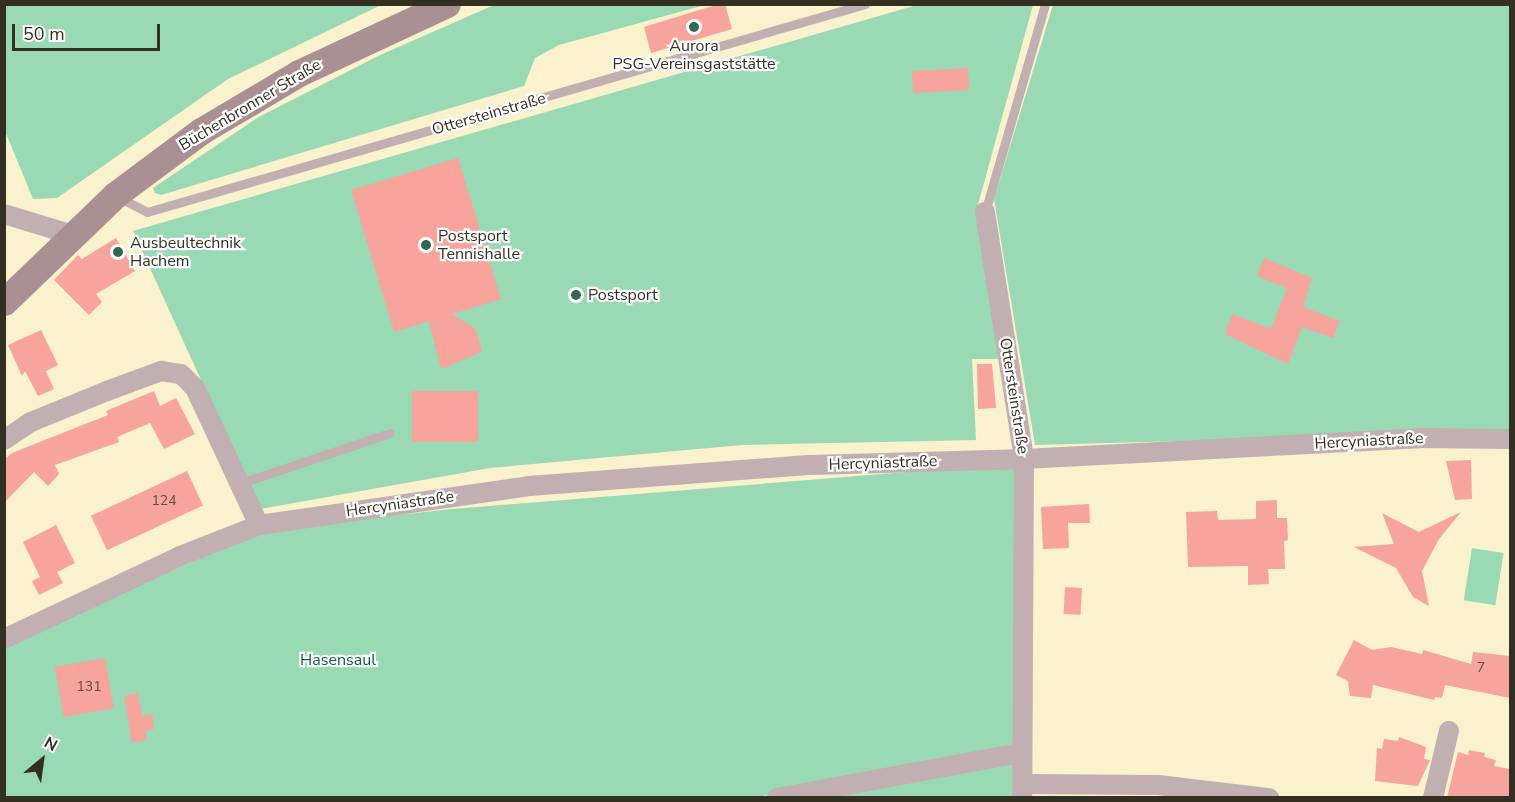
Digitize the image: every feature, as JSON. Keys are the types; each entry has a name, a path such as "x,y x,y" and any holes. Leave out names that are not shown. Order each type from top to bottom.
{"main road":[{"name":"Büchenbronner Straße","path":"4,302 70,234 115,195 201,131 263,94 352,47 447,4"}],"street":[{"name":"Ottersteinstraße","path":"985,212 1024,459 1020,753 1023,791"},
{"path":"4,214 70,234"},
{"path":"4,440 32,422 107,391 161,371 181,374 195,388 260,525"},
{"name":"Hercyniastraße","path":"4,639 180,556 260,525 529,486 811,465 1024,459 1420,438 1510,439"},
{"path":"1433,798 1449,730"},
{"path":"777,798 1020,753"},
{"path":"1023,791 1158,785 1269,798"}],"lane":[{"name":"Ottersteinstraße","path":"115,195 147,212 866,4"},
{"name":"Ottersteinstraße","path":"985,212 1045,4"},
{"path":"242,483 390,433"}],"green space":[{"path":"4,5 381,5 228,79 57,198 33,199 5,131"},
{"path":"494,5 705,5 559,45 535,58 524,86 161,195 155,193 153,188 257,118 378,56"},
{"name":"Postsport","path":"917,5 1033,5 977,208 1000,359 972,359 976,440 742,445 490,468 260,509 133,231"},
{"path":"1053,5 1510,5 1510,432 1035,445 994,199"},
{"name":"Hasensaul","path":"1019,463 1013,751 757,797 5,797 4,647 262,530 452,509"},
{"path":"1472,548 1504,553 1495,605 1464,600"},
{"path":"1015,763 1013,797 814,797"}],"building":[{"path":"725,4 732,29 651,53 644,27"},
{"path":"968,68 969,90 913,93 912,71"},
{"name":"Postsport Tennishalle","path":"458,158 501,299 452,314 476,329 482,352 441,369 429,321 394,332 351,190"},
{"path":"116,238 135,271 96,294 102,302 89,315 54,280 78,255 82,259"},
{"path":"1264,258 1312,278 1303,307 1340,321 1333,338 1302,327 1288,364 1225,334 1232,314 1271,329 1287,288 1257,276"},
{"path":"41,330 58,365 46,371 54,389 38,396 25,371 22,376 8,345"},
{"path":"977,364 992,364 996,408 978,409"},
{"path":"154,391 160,406 176,398 195,434 164,449 150,423 117,437 119,442 55,465 59,474 48,486 34,472 4,503 4,460 12,453 108,415 106,411"},
{"path":"412,391 478,391 478,442 412,442"},
{"path":"1471,460 1472,499 1455,500 1446,461"},
{"path":"187,471 203,505 107,550 91,516"},
{"path":"1277,500 1277,518 1287,518 1288,540 1284,541 1285,569 1268,569 1269,584 1248,585 1248,566 1188,567 1186,512 1217,511 1218,520 1256,519 1256,501"},
{"path":"1089,504 1090,523 1068,523 1069,548 1043,549 1041,507"},
{"path":"1461,512 1439,539 1422,571 1429,606 1413,597 1396,568 1354,547 1394,544 1382,513 1419,532"},
{"path":"56,525 75,563 57,572 63,583 39,595 32,581 40,577 23,542"},
{"path":"1065,587 1082,588 1081,615 1064,614"},
{"path":"1354,640 1372,650 1391,647 1422,654 1423,650 1471,664 1473,652 1510,656 1510,698 1445,685 1442,698 1435,697 1434,700 1373,685 1371,698 1350,696 1348,681 1336,675"},
{"path":"105,658 114,708 64,717 55,667"},
{"path":"138,693 142,716 152,714 154,729 145,731 147,740 132,743 124,696"},
{"path":"1399,737 1426,747 1424,759 1430,760 1418,786 1375,781 1377,748 1382,749 1384,739 1398,741"},
{"path":"1469,750 1485,753 1484,757 1496,760 1494,766 1510,769 1510,798 1447,798 1458,752 1468,755"}],"place":[{"name":"Aurora PSG-Vereinsgaststätte","path":"694,27"},
{"name":"Postsport Tennishalle","path":"426,245"},
{"name":"Ausbeultechnik Hachem","path":"118,252"},
{"name":"Postsport","path":"576,295"}]}
